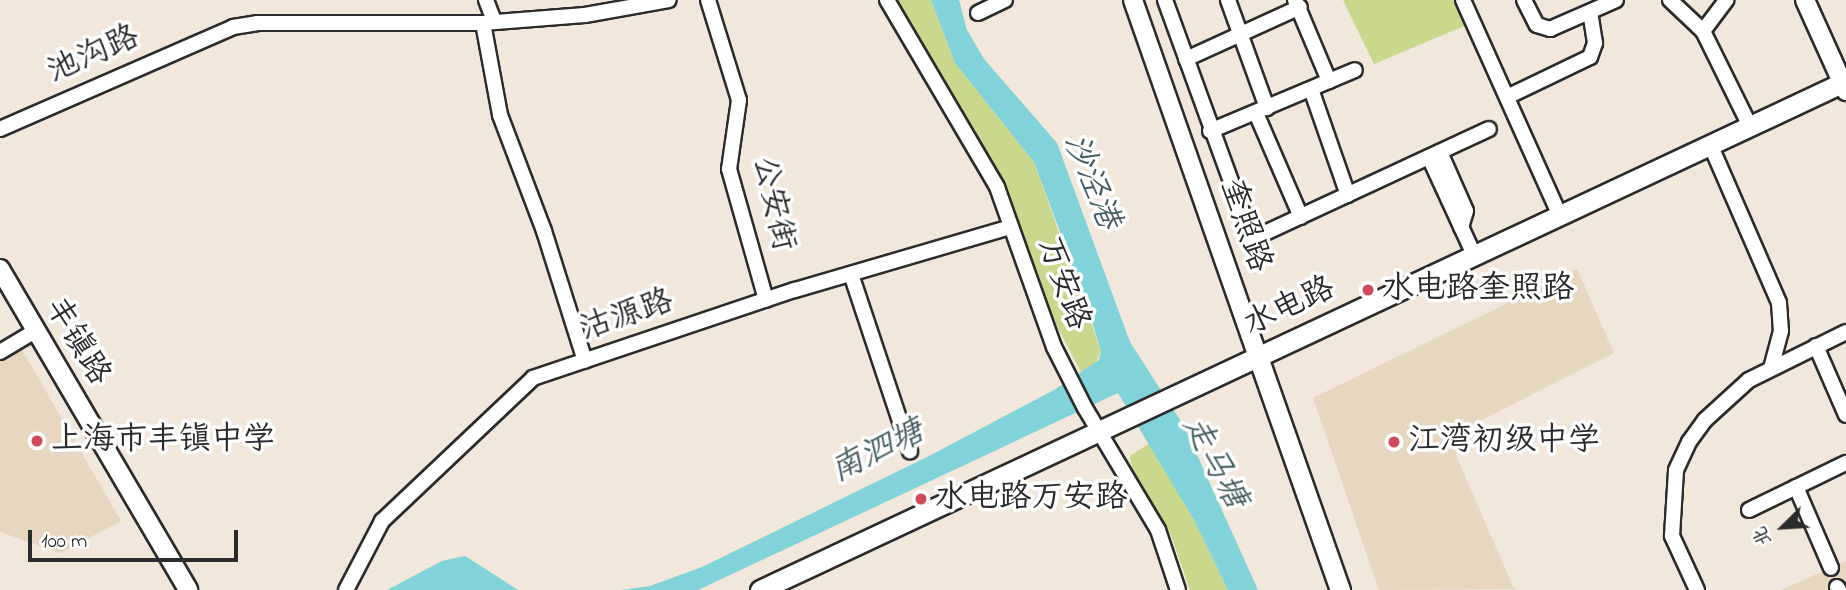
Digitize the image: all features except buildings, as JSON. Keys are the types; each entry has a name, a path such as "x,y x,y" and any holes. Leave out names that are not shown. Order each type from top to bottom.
{"main road":[{"name":"水电路","path":"760,590 1100,433 1559,214 1845,85"},
{"name":"奎照路","path":"1258,356 1340,590"}],"street":[{"path":"486,0 500,114 544,231 585,361"},
{"name":"池沟路","path":"0,129 233,27 257,23 488,22 585,15 669,0"},
{"name":"公安街","path":"708,0 739,100 729,169 766,300"},
{"name":"万安路","path":"887,0 976,148 1011,227 1066,372 1158,530 1178,590"},
{"path":"978,13 1005,0"},
{"name":"奎照路","path":"1133,0 1258,356"},
{"path":"1165,0 1248,236 1252,239 1489,129"},
{"path":"1228,0 1262,110 1301,217"},
{"path":"1463,0 1559,214"},
{"path":"1524,0 1543,28 1556,27 1616,0"},
{"path":"1670,0 1703,31 1750,126"},
{"path":"1703,31 1726,0"},
{"path":"1804,0 1845,85"},
{"path":"1186,60 1298,5 1329,82"},
{"path":"1508,96 1590,57 1595,43 1590,12"},
{"path":"1210,131 1355,70"},
{"path":"1311,89 1348,195"},
{"path":"1710,144 1779,303 1782,331 1772,365"},
{"path":"1435,154 1465,211 1461,227 1474,255"},
{"name":"沽源路","path":"346,590 382,521 533,378 766,300 1011,227"},
{"name":"丰镇路","path":"0,269 188,590"},
{"path":"851,274 910,451"},
{"path":"0,352 35,331"},
{"path":"1697,590 1672,536 1676,470 1705,420 1772,365 1846,332"},
{"path":"1816,346 1846,415"},
{"path":"1749,510 1846,463"},
{"path":"1796,488 1830,568"}],"shaded area":[{"name":"江湾初级中学","path":"1577,269 1614,353 1464,429 1456,455 1514,589 1379,590 1313,398"},
{"name":"上海市丰镇中学","path":"21,348 121,521 61,553 0,532 0,360"},
{"path":"1846,561 1846,583 1830,590 1781,590"}],"green space":[{"path":"892,0 931,0 955,63 1034,162 1101,351 1094,367 1082,374 1056,324 975,130"},
{"path":"1343,0 1458,0 1469,24 1374,64"},
{"path":"1150,443 1194,520 1228,590 1190,590 1171,535 1132,469 1130,456"}],"water":[{"path":"931,0 959,0 967,30 984,59 1057,143 1130,342 1184,426 1258,590 1228,590 1194,520 1118,393 698,590 621,590 650,586 702,567 929,456 1054,390 1099,360 1101,351 1085,299 1034,162 955,63"},
{"path":"465,556 518,590 387,590 442,561"}],"place":[{"name":"水电路奎照路","path":"1368,290"},
{"name":"上海市丰镇中学","path":"37,441"},
{"name":"江湾初级中学","path":"1394,442"},
{"name":"水电路万安路","path":"921,499"}],"water label":[{"name":"沙泾港","path":"1090,182"},
{"name":"南泗塘","path":"878,453"},
{"name":"走马塘","path":"1213,463"}]}
